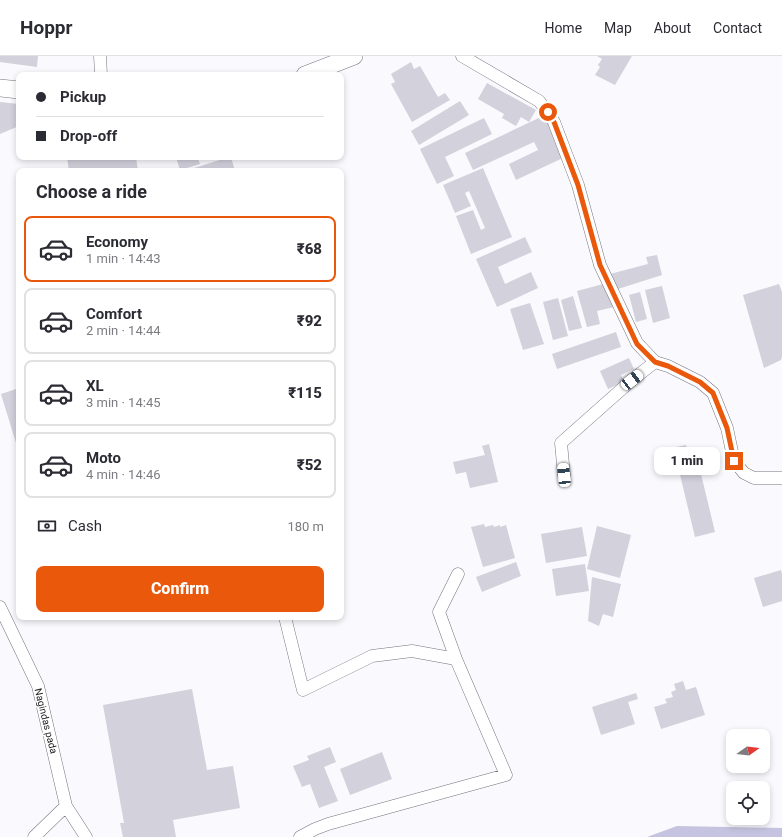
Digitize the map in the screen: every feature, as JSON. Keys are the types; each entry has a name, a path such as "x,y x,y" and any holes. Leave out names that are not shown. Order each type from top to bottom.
{"main road":[{"path":"313,72 354,56"},
{"path":"0,88 16,90"}],"street":[{"path":"100,56 101,72"},
{"path":"462,56 539,100 554,122 578,185 600,265 637,344 655,362 668,366 700,382 713,393 727,428 734,461 744,473 754,478 782,478"},
{"path":"564,475 561,443 632,380 655,362"},
{"path":"300,837 315,828 328,824 506,775 456,659 439,612 458,574"},
{"name":"Nagindas pada","path":"0,607 38,686 66,806 86,837"},
{"path":"286,620 304,690 372,656 412,652 456,659"},
{"path":"34,837 66,806"}],"shaded area":[{"path":"677,826 782,828 782,837 647,837"}],"building":[{"path":"0,56 38,56 37,67 0,62"},
{"path":"597,56 632,56 615,85 595,75 600,67 598,65 602,59"},
{"path":"411,62 414,69 420,66 438,97 445,93 450,100 412,122 391,84 395,82 391,74"},
{"path":"487,83 536,110 529,122 521,117 516,126 502,118 504,114 478,99"},
{"path":"460,101 469,115 419,145 411,131"},
{"path":"0,102 16,104 16,127 0,134"},
{"path":"545,115 565,157 516,180 509,164 538,150 534,142 473,170 465,153"},
{"path":"484,118 492,134 445,157 454,176 437,184 420,149"},
{"path":"67,160 136,160 138,168 69,168"},
{"path":"177,160 198,160 200,164 187,168 179,168"},
{"path":"220,160 232,160 234,168 194,168"},
{"path":"483,168 512,237 471,254 456,216 473,210 481,230 485,228 469,191 465,193 471,206 455,213 443,185"},
{"path":"525,237 532,252 498,267 505,284 531,272 538,288 497,307 476,259"},
{"path":"657,255 662,275 615,290 610,274 648,264 646,257"},
{"path":"607,283 614,307 597,311 600,324 587,327 577,291"},
{"path":"779,284 782,292 782,357 781,360 764,368 743,295"},
{"path":"662,286 670,318 653,323 645,290"},
{"path":"640,292 647,319 636,322 629,295"},
{"path":"573,296 582,328 569,331 561,300"},
{"path":"558,298 568,336 553,340 543,302"},
{"path":"530,303 544,344 523,350 510,309"},
{"path":"616,332 621,347 557,369 552,354"},
{"path":"629,358 634,369 621,375 624,382 608,389 600,371"},
{"path":"16,389 16,443 1,394"},
{"path":"489,444 498,482 470,488 466,472 456,474 453,462 485,455 482,446"},
{"path":"686,445 688,451 695,449 715,532 695,537 675,454 677,453 676,447"},
{"path":"484,524 485,527 500,525 500,527 506,525 515,558 483,567 471,527"},
{"path":"597,526 631,535 620,578 587,569"},
{"path":"582,527 587,556 546,563 541,534"},
{"path":"516,562 521,576 482,592 476,577"},
{"path":"585,564 589,591 556,596 552,569"},
{"path":"781,570 782,601 763,607 754,578"},
{"path":"592,577 621,584 613,617 603,614 599,626 588,621"},
{"path":"683,681 686,690 696,687 705,715 661,729 654,707 667,703 665,699 673,697 671,692 676,690 674,684"},
{"path":"192,689 207,770 233,766 240,808 173,820 176,837 123,837 120,823 124,823 103,705"},
{"path":"636,693 638,699 628,702 635,724 601,735 592,707"},
{"path":"330,747 336,762 324,767 338,801 319,808 310,784 302,787 293,766 309,760 307,756"},
{"path":"382,752 392,779 350,795 340,769"}],"route":[{"path":"548,112 554,122 578,185 600,265 637,344 655,362 668,366 700,382 713,393 727,428 734,461"}]}
